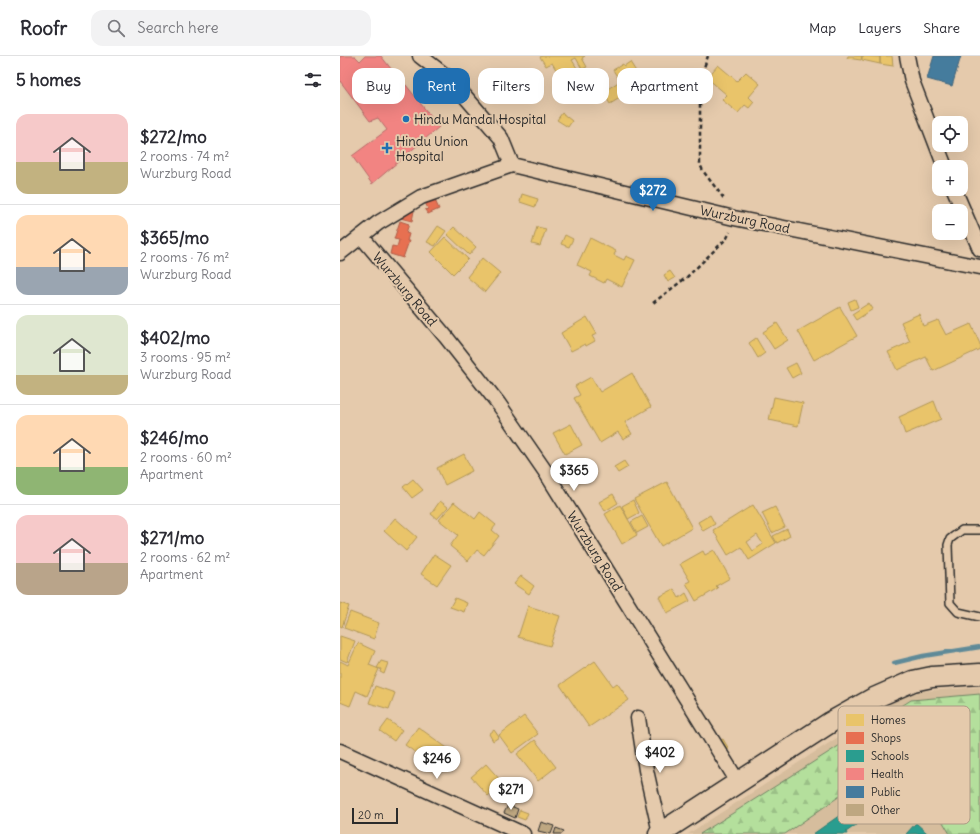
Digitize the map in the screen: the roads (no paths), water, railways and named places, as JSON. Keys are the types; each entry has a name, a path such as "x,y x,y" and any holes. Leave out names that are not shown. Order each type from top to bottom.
{"main road":[{"path":"861,706 894,688 913,681 932,677 980,674"},
{"path":"659,834 838,718"}],"street":[{"path":"340,253 361,236 421,197 512,165 501,138 451,80 420,56"},
{"path":"907,56 912,81 942,160"},
{"name":"Wurzburg Road","path":"512,165 734,218 980,267"},
{"path":"957,196 980,249"},
{"name":"Wurzburg Road","path":"361,236 446,337 498,403 546,471 738,782"},
{"path":"638,718 646,770 659,834"},
{"path":"340,751 523,834"}],"lane":[{"path":"980,530 962,530 950,539 948,545 950,603 958,612 980,616"}],"waterway":[{"path":"894,663 923,656 980,647"}],"place":[{"name":"Hindu Mandal Hospital","path":"406,119"},
{"name":"Hindu Union Hospital","path":"387,148"}]}
